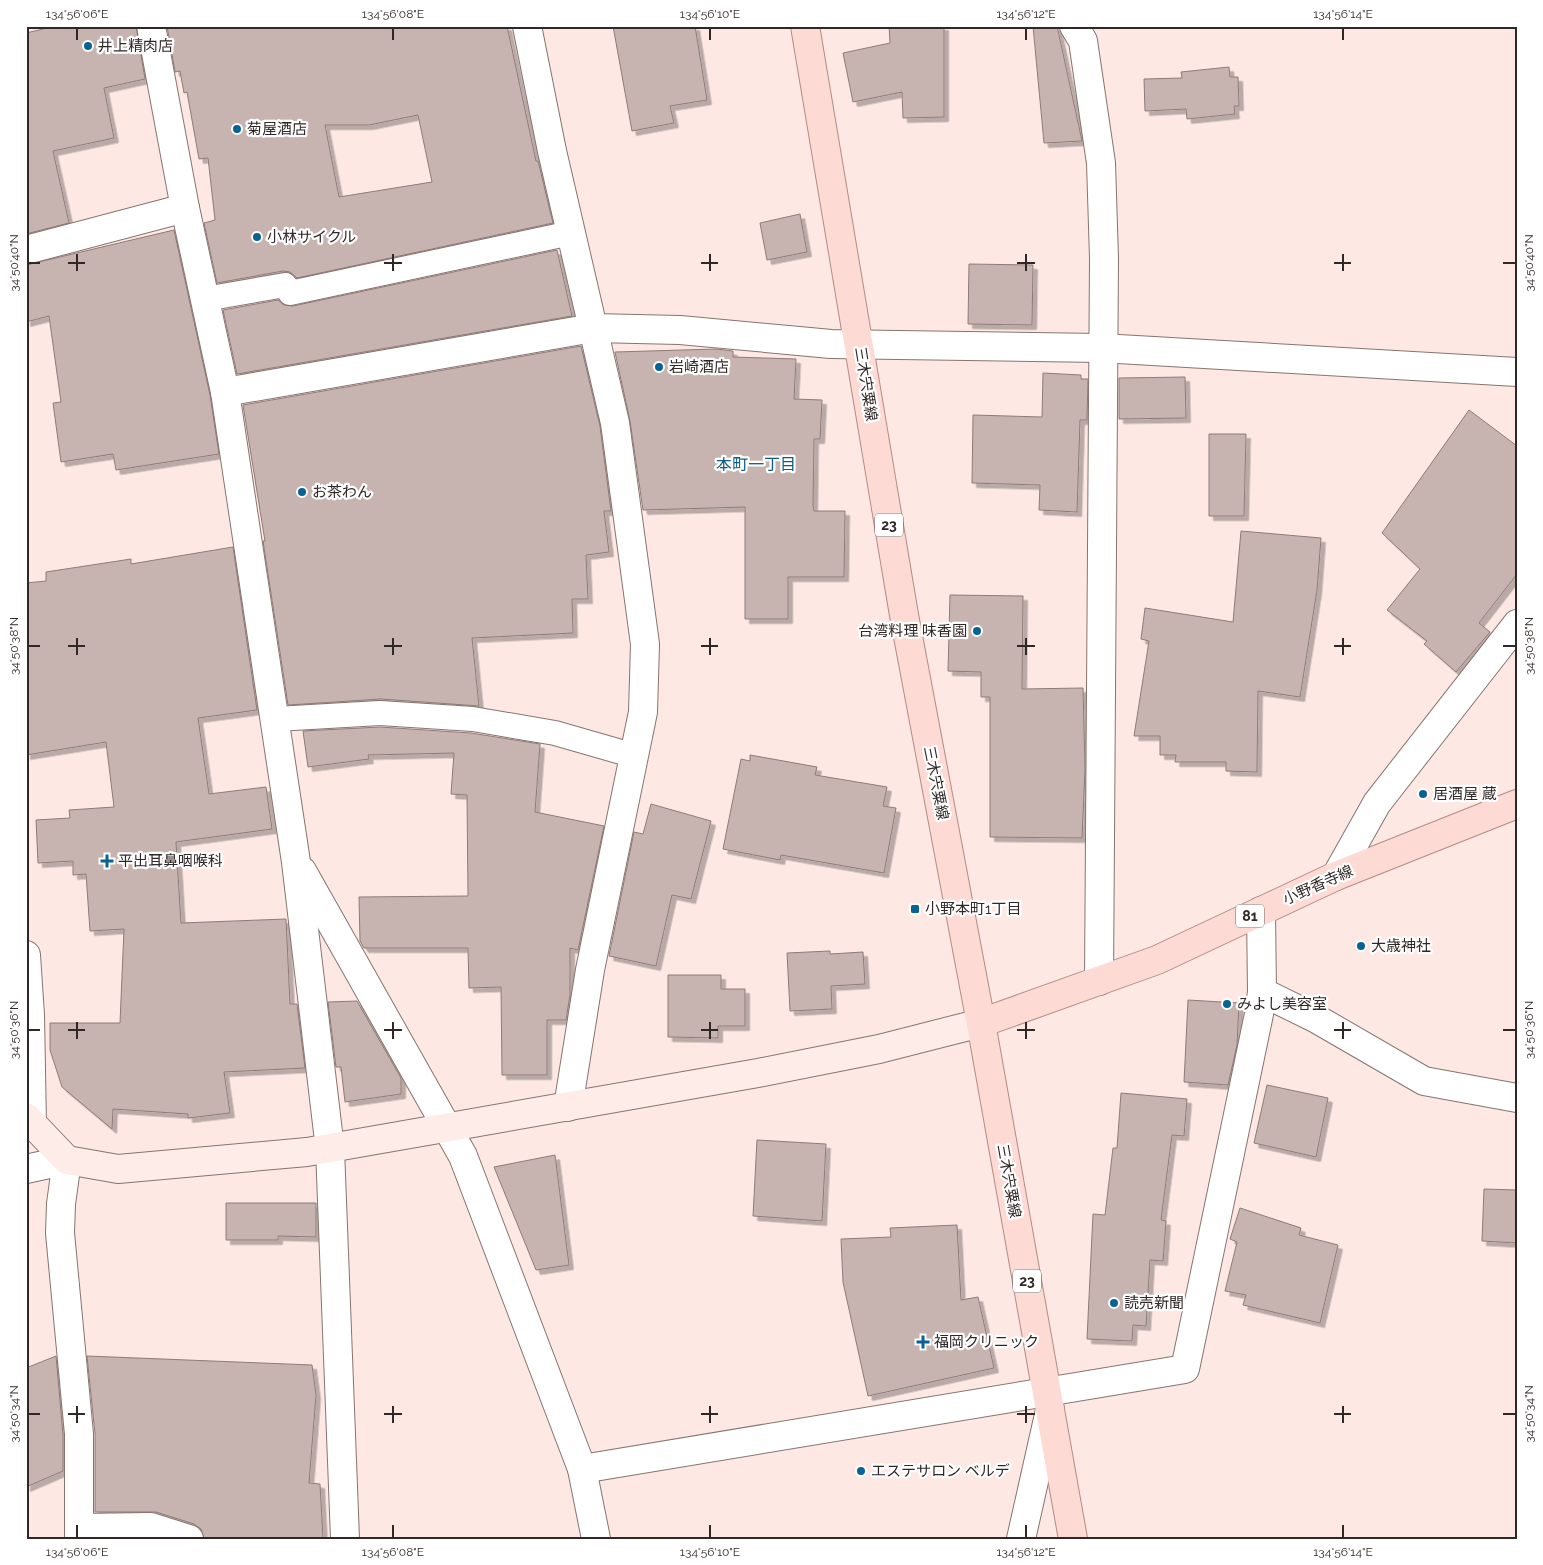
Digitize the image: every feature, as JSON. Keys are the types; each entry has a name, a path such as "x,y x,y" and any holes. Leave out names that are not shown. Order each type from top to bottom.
{"main road":[{"name":"三木宍粟線","path":"805,26 904,615 981,1023 1073,1539"},
{"name":"小野香寺線","path":"981,1023 1157,960 1336,876 1517,804"}],"street":[{"path":"150,26 185,208 225,392 276,719 296,862 330,1150 345,1539"},
{"path":"527,26 571,233 615,423 645,644 643,712 636,756 590,970 568,1107"},
{"path":"1074,26 1083,41 1101,163 1104,258 1099,981"},
{"path":"26,250 185,208"},
{"path":"225,392 593,328 680,330 860,345 1102,348 1517,372"},
{"path":"1336,876 1377,802 1517,624"},
{"path":"296,862 463,1156 582,1469 596,1539"},
{"path":"582,1469 1048,1402 1185,1369 1262,992 1261,911"},
{"path":"26,954 30,1015 29,1121 68,1160"},
{"path":"1262,992 1315,1018 1424,1081 1517,1098"},
{"path":"26,1169 68,1160 118,1170 330,1150 879,1049 981,1023"},
{"path":"68,1160 60,1233 79,1434 79,1533 151,1527 188,1539"},
{"path":"1021,1539 1048,1402"}],"lane":[{"path":"205,300 285,285 290,293 571,233"},
{"path":"276,719 380,713 472,719 555,734 636,756"}],"building":[{"path":"56,26 136,26 145,79 104,88 114,138 53,151 69,223 26,234 26,33"},
{"path":"167,26 507,26 536,161 538,161 553,223 297,278 290,272 283,271 217,283 204,223 215,220 208,158 199,159 187,92 184,93 180,71 175,72","holes":["418,115 432,182 339,197 325,125 369,125"]},
{"path":"613,26 695,26 707,100 670,106 674,123 632,131"},
{"path":"889,26 944,26 944,117 903,118 902,92 853,102 843,53 890,43"},
{"path":"1033,26 1057,26 1082,141 1044,143"},
{"path":"1229,67 1230,77 1238,77 1239,106 1234,106 1235,114 1187,119 1186,109 1145,111 1144,79 1182,78 1181,72"},
{"path":"800,214 807,252 767,260 760,223"},
{"path":"174,230 210,395 219,454 116,470 113,454 61,462 53,403 61,402 49,316 26,322 26,265"},
{"path":"557,250 572,316 237,374 223,310 278,300 284,305 293,306"},
{"path":"969,264 1033,265 1032,325 968,324"},
{"path":"581,346 600,426 611,511 604,511 609,552 586,555 588,599 572,599 573,633 472,638 479,706 381,699 288,705 263,541 265,541 243,405"},
{"path":"716,349 733,351 733,357 796,359 794,399 822,400 820,439 814,439 813,505 814,511 845,511 844,577 788,577 788,619 745,619 745,507 643,510 630,421 615,352"},
{"path":"1043,373 1081,375 1081,379 1088,379 1087,420 1080,420 1077,512 1039,510 1040,485 972,483 973,415 1042,417"},
{"path":"1185,377 1186,418 1119,419 1119,378"},
{"path":"1469,410 1517,446 1517,574 1479,623 1490,632 1456,672 1424,644 1427,641 1387,610 1420,569 1382,533"},
{"path":"1209,434 1246,434 1244,516 1209,516"},
{"path":"1241,531 1321,538 1317,590 1300,697 1258,691 1257,772 1226,771 1226,762 1175,762 1176,755 1160,755 1160,736 1134,736 1149,641 1141,639 1145,608 1233,622"},
{"path":"233,547 257,710 198,718 209,794 266,787 272,829 176,842 181,923 286,919 290,1004 297,1004 305,1068 224,1072 230,1113 188,1118 188,1114 113,1109 112,1129 62,1087 50,1050 50,1023 120,1023 124,929 90,931 86,874 73,875 73,861 38,863 36,820 70,818 69,810 114,807 106,742 26,755 26,583 46,581 46,572 131,559 131,564"},
{"path":"950,595 1023,596 1022,689 1083,688 1085,769 1082,838 990,837 990,697 981,697 981,672 948,671"},
{"path":"380,727 471,733 540,744 535,812 604,826 578,950 570,948 570,995 566,1020 547,1020 547,1075 502,1075 501,987 469,988 468,948 364,948 360,941 359,897 468,896 467,795 451,794 454,753 368,755 369,759 308,767 303,731"},
{"path":"750,755 817,767 815,775 887,787 883,806 896,808 884,873 781,855 780,860 723,849 741,759 750,761"},
{"path":"651,804 711,821 691,899 672,895 656,966 609,956 634,832 643,834"},
{"path":"830,951 830,954 863,952 865,984 831,986 832,1009 790,1011 787,953"},
{"path":"668,975 721,975 721,989 745,989 745,1026 718,1026 718,1038 668,1037"},
{"path":"1188,1000 1239,1003 1237,1045 1228,1085 1184,1082"},
{"path":"357,1001 401,1078 401,1094 345,1102 341,1067 336,1067 328,1002"},
{"path":"1267,1085 1328,1098 1316,1157 1254,1143"},
{"path":"1121,1093 1187,1099 1184,1136 1172,1135 1161,1220 1166,1221 1163,1261 1150,1260 1146,1326 1133,1325 1132,1341 1087,1339 1093,1214 1105,1215 1113,1148 1117,1148"},
{"path":"757,1140 826,1144 822,1221 753,1216"},
{"path":"555,1155 569,1265 536,1270 494,1167"},
{"path":"1484,1189 1517,1190 1517,1243 1482,1241"},
{"path":"226,1203 316,1203 316,1237 278,1236 278,1240 226,1240"},
{"path":"1240,1208 1301,1228 1299,1235 1338,1245 1320,1323 1243,1305 1246,1295 1225,1291 1237,1242 1230,1239"},
{"path":"957,1225 961,1300 978,1297 994,1368 868,1396 843,1282 841,1239 891,1237 890,1228"},
{"path":"56,1356 63,1435 63,1471 26,1487 26,1368"},
{"path":"87,1356 312,1365 316,1395 309,1483 320,1484 323,1539 204,1539 201,1529 194,1524 156,1512 95,1512 95,1434"}],"place":[{"name":"井上精肉店","path":"88,46"},
{"name":"菊屋酒店","path":"237,129"},
{"name":"小林サイクル","path":"257,237"},
{"name":"岩崎酒店","path":"659,367"},
{"name":"お茶わん","path":"302,492"},
{"name":"台湾料理 味香園","path":"977,631"},
{"name":"居酒屋 蔵","path":"1423,794"},
{"name":"平出耳鼻咽喉科","path":"107,861"},
{"name":"小野本町1丁目","path":"915,909"},
{"name":"大歳神社","path":"1361,946"},
{"name":"みよし美容室","path":"1227,1004"},
{"name":"読売新聞","path":"1114,1303"},
{"name":"福岡クリニック","path":"923,1342"},
{"name":"エステサロン ベルデ","path":"861,1471"}],"district":[{"name":"本町一丁目","path":"756,464"}]}
